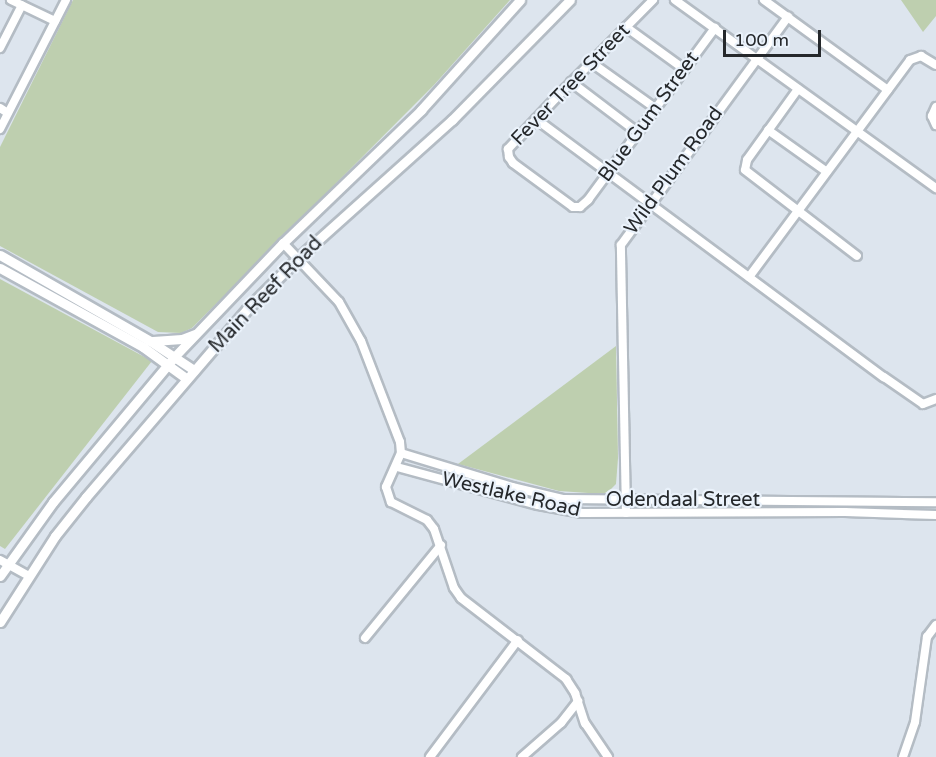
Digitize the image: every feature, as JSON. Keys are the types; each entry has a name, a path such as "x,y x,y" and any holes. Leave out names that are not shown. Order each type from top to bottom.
{"main road":[{"name":"Main Reef Road","path":"0,576 4,562 175,356 283,243 408,124 520,0"},
{"name":"Main Reef Road","path":"0,622 29,576 86,497 247,309 298,258 452,120 570,0"},
{"path":"0,255 150,341 194,370"},
{"path":"0,268 142,347 187,379"},
{"path":"150,341 182,339 196,334"}],"street":[{"path":"11,0 55,21"},
{"path":"0,129 66,0"},
{"name":"Fever Tree Street","path":"584,205 573,207 510,161 508,153 510,146 654,0"},
{"path":"675,0 936,188"},
{"path":"764,0 888,90"},
{"path":"0,48 22,6"},
{"name":"Wild Plum Road","path":"626,513 620,249 624,238 788,17"},
{"path":"626,27 684,69"},
{"name":"Blue Gum Street","path":"584,205 715,28"},
{"path":"749,277 888,90 916,56 924,57 936,65"},
{"path":"592,63 654,108"},
{"path":"571,82 637,132"},
{"path":"798,89 747,160 744,170 857,256"},
{"path":"936,107 932,116 936,125"},
{"path":"0,108 8,113"},
{"path":"536,118 922,404 936,399"},
{"path":"768,130 827,172"},
{"path":"283,243 332,293 348,316 400,442 401,453 390,476 387,496 391,502 427,520 441,545 444,561 459,596 559,672 571,685 585,723 608,757"},
{"name":"Odendaal Street","path":"401,453 564,499 936,502"},
{"name":"Westlake Road","path":"396,467 563,511 626,513"},
{"name":"Odendaal Street","path":"626,513 845,512 936,515"},
{"path":"365,638 441,545"},
{"path":"4,562 29,576"},
{"path":"903,757 915,722 927,637 936,625"},
{"path":"430,757 518,640"},
{"path":"522,757 561,723 578,701"}],"green space":[{"path":"73,0 510,0 434,85 192,328 181,333 158,332 0,246 0,147"},
{"path":"901,0 936,0 936,16 923,32"},
{"path":"0,279 152,361 5,549 0,546"},
{"path":"616,346 618,458 616,484 610,490 603,494 559,491 458,464"}]}
